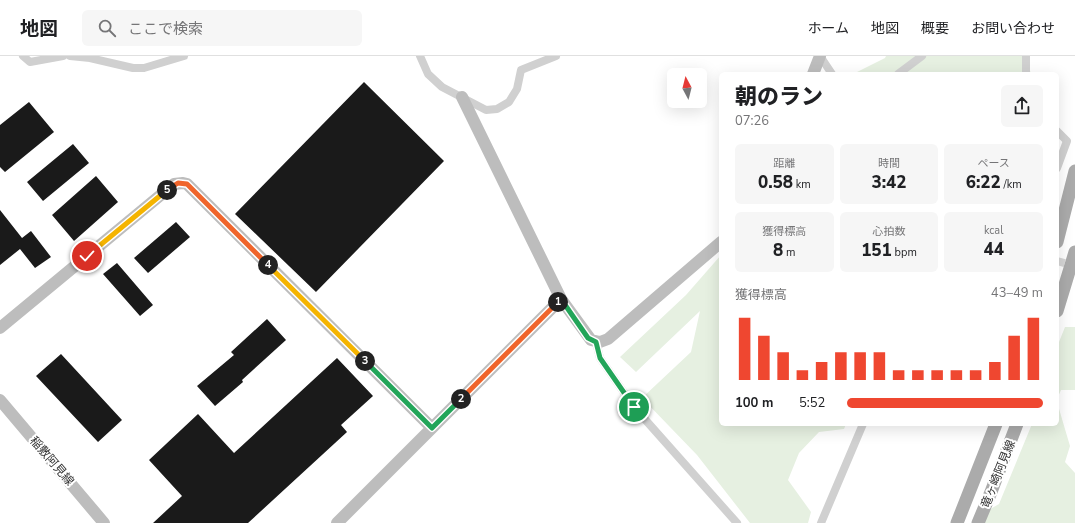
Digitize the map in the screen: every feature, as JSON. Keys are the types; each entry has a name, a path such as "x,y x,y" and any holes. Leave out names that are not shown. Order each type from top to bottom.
{"main road":[{"path":"1059,234 1075,171"},
{"path":"1059,304 1075,252"},
{"name":"竜ヶ崎阿見線","path":"957,523 995,426"},
{"name":"竜ヶ崎阿見線","path":"978,523 1016,426"}],"street":[{"path":"23,56 30,62 63,56"},
{"path":"70,56 90,58 110,64 144,68 184,56"},
{"path":"420,56 428,74 442,87 486,110 497,109 509,102 517,89 521,70 556,56"},
{"path":"814,72 820,56"},
{"path":"820,56 831,72"},
{"path":"901,72 922,56"},
{"path":"1026,56 1026,72"},
{"path":"462,97 561,299 588,338 596,342 608,340 719,244"},
{"path":"1059,133 1067,140 1059,162"},
{"path":"0,328 174,184 187,184 432,428"},
{"path":"337,523 561,299"},
{"path":"596,342 600,358 634,407 737,523"},
{"name":"稲敷阿見線","path":"0,400 104,523"},
{"path":"821,523 862,426"}],"green space":[{"path":"886,56 1026,56 1030,72 857,72 885,58"},
{"path":"719,257 719,426 845,426 844,429 819,432 799,453 788,480 811,512 808,523 750,523 697,455 642,398 691,352 700,311 636,372 620,357 686,295"},
{"path":"1065,327 1075,327 1075,390 1061,390 1059,394 1059,342"},
{"path":"1059,409 1070,446 1065,462 1075,473 1075,523 982,523 980,515 999,504 1031,426 1059,426"}],"building":[{"path":"364,82 444,161 316,292 235,214"},
{"path":"29,102 54,132 5,172 0,167 0,125"},
{"path":"73,144 89,163 43,201 27,182"},
{"path":"96,176 118,202 74,241 52,215"},
{"path":"0,210 22,238 31,231 51,257 35,268 20,249 0,265"},
{"path":"176,222 190,237 148,273 134,258"},
{"path":"117,263 153,305 140,316 103,274"},
{"path":"267,319 286,340 242,380 243,382 215,406 197,386 234,355 231,352"},
{"path":"61,354 122,420 98,442 36,376"},
{"path":"337,358 373,396 341,425 347,432 248,523 153,523 182,496 149,460 198,414 234,453"}],"tunnel":[{"path":"1059,262 1075,266"}],"route":[{"path":"87,256 174,184 187,184 432,428 561,299 588,338 596,342 600,358 634,407"}]}
